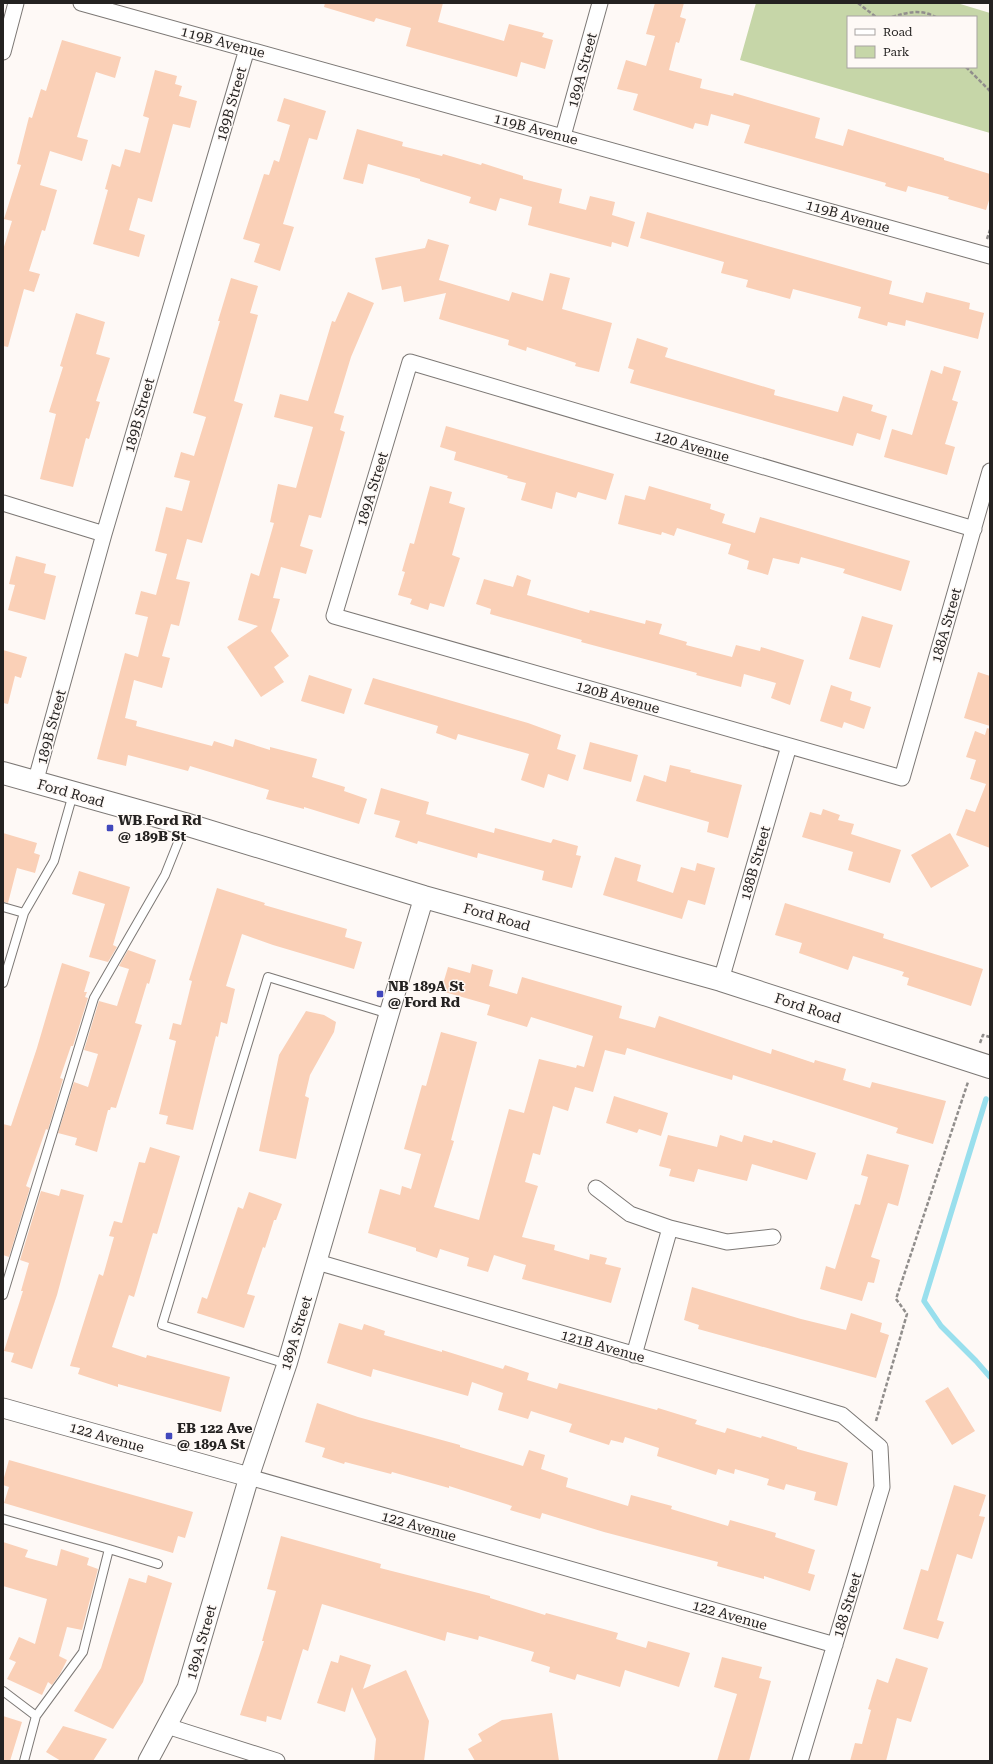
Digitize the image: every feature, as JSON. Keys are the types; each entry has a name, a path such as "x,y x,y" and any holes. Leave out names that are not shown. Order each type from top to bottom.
{"main road":[{"name":"Ford Road","path":"3,773 73,794 185,824 424,897 721,980 990,1067"}],"street":[{"path":"3,52 16,3"},
{"name":"119B Avenue","path":"81,3 564,136 990,256"},
{"name":"189A Street","path":"564,136 600,3"},
{"name":"189B Street","path":"35,783 104,534 247,49"},
{"name":"189A Street","path":"334,616 410,362"},
{"name":"120 Avenue","path":"410,362 974,529"},
{"name":"188A Street","path":"902,778 990,471"},
{"path":"3,503 104,534"},
{"name":"120B Avenue","path":"334,616 902,778"},
{"name":"188B Street","path":"721,980 789,746"},
{"name":"189A Street","path":"148,1761 187,1688 250,1477 287,1364 388,1014 424,897"},
{"path":"596,1188 630,1214 670,1228 727,1242 773,1237"},
{"path":"634,1355 670,1228"},
{"name":"121B Avenue","path":"317,1262 842,1414 875,1443"},
{"name":"122 Avenue","path":"3,1408 250,1477 835,1645"},
{"name":"188 Street","path":"800,1761 882,1487 875,1443"},
{"path":"167,1726 277,1761"}],"lane":[{"path":"3,983 24,913 54,861 73,794"},
{"path":"3,1295 94,998 165,875 185,824"},
{"path":"3,907 24,913"},
{"path":"287,1364 162,1325 268,977 388,1014"},
{"path":"3,1518 158,1564"},
{"path":"24,1761 36,1716 83,1652 109,1549"},
{"path":"3,1691 36,1716"}],"path":[{"path":"858,3 875,16"},
{"path":"895,16 916,10 934,16"},
{"path":"967,68 990,91"},
{"path":"983,1035 990,1037"},
{"path":"875,1443 907,1314 896,1299 969,1080"}],"green space":[{"path":"756,3 957,3 990,13 990,133 740,60"}],"building":[{"path":"325,3 443,3 438,22 504,41 509,24 544,33 542,37 553,40 545,69 521,62 517,77 406,46 411,28 376,18 374,22 324,7"},
{"path":"655,3 684,3 680,17 686,19 679,43 676,42 669,70 702,79 700,88 733,96 734,93 820,118 815,138 843,146 848,129 944,158 944,160 990,174 990,197 986,210 948,199 949,197 908,186 906,192 885,186 886,183 744,143 750,125 711,114 708,126 695,123 693,129 633,110 638,94 617,89 626,60 646,66 655,36 646,34"},
{"path":"62,40 121,57 115,78 96,72 77,137 88,140 82,161 50,151 40,185 57,190 45,231 42,230 29,271 40,274 34,292 24,289 8,347 3,346 3,250 12,221 4,219 21,165 17,164 29,117 32,118 41,89 46,91"},
{"path":"155,70 177,76 175,84 182,86 179,96 197,101 190,128 173,124 152,202 138,198 129,230 145,235 139,257 93,244 108,190 105,189 112,164 120,167 125,149 140,153 149,118 143,116"},
{"path":"284,98 326,111 317,140 309,138 283,224 294,227 280,271 254,262 260,244 243,239 264,174 269,175 274,160 279,162 290,125 277,121"},
{"path":"357,129 403,142 402,146 442,156 443,154 481,165 482,163 523,176 523,179 562,189 559,203 586,210 590,196 615,202 612,215 635,222 628,247 612,242 611,247 528,225 532,207 500,198 496,211 469,203 471,197 420,181 420,179 368,164 363,184 343,179"},
{"path":"647,212 892,281 889,294 923,303 926,292 970,303 969,309 984,313 978,339 906,320 905,326 888,322 887,326 858,318 861,307 793,289 790,299 746,287 748,280 721,273 724,262 640,238"},
{"path":"428,239 449,245 439,280 509,301 512,292 543,301 550,273 570,278 562,309 612,323 599,372 575,366 576,363 527,347 526,351 508,345 509,340 439,319 446,293 404,302 401,286 382,290 375,258 425,248"},
{"path":"231,278 258,286 250,313 258,315 234,401 243,404 202,543 187,539 176,579 190,582 179,626 171,624 162,656 170,658 162,688 134,680 125,718 137,721 136,726 212,746 214,741 233,747 235,739 270,750 270,747 317,759 312,777 345,787 344,791 367,799 359,824 304,807 304,809 266,799 269,790 190,766 188,771 128,755 126,766 97,759 125,653 138,657 148,617 135,614 141,591 156,595 167,554 155,551 166,507 182,511 190,481 174,477 181,452 194,456 206,417 193,413"},
{"path":"348,292 374,303 351,357 334,413 344,416 340,430 345,432 321,518 309,515 300,546 313,550 306,574 281,567 273,598 280,599 271,631 289,656 274,667 284,682 261,697 227,647 258,626 238,620 251,573 259,576 274,523 270,522 278,484 296,488 313,427 274,417 280,394 308,401 332,321 335,322"},
{"path":"76,313 105,322 96,354 110,358 96,401 100,402 89,439 86,438 73,487 40,479 56,414 49,412 63,367 60,366"},
{"path":"637,338 668,348 665,357 775,390 774,395 838,412 843,396 873,405 871,411 887,416 880,440 857,433 853,446 630,383 634,370 628,368"},
{"path":"944,366 961,371 952,400 958,402 945,444 955,447 947,475 884,457 892,429 912,435 931,370 942,374"},
{"path":"446,426 614,474 606,500 578,492 576,498 556,492 552,509 521,500 526,483 454,460 456,452 440,447"},
{"path":"430,486 452,492 449,503 465,508 452,555 460,558 444,607 430,603 428,610 410,604 412,599 398,595 405,572 402,571 410,543 414,544"},
{"path":"649,486 711,504 710,509 725,514 722,523 755,533 760,517 910,561 901,591 843,573 845,569 801,557 799,564 773,558 768,575 747,569 749,561 728,554 731,544 677,528 674,536 662,532 661,535 618,524 625,495 645,500"},
{"path":"16,556 46,564 44,573 56,576 45,620 8,610 15,585 9,584"},
{"path":"517,575 531,580 527,595 589,613 590,610 645,624 646,620 662,624 659,634 687,642 686,645 732,657 736,645 760,651 761,647 804,660 790,705 771,698 776,683 744,674 741,687 696,675 697,673 581,642 582,640 490,614 491,609 476,604 484,579 513,587"},
{"path":"862,616 893,625 880,668 849,659"},
{"path":"3,650 27,657 21,678 15,676 8,704 3,703"},
{"path":"978,672 990,676 990,726 964,718"},
{"path":"309,675 352,689 344,714 301,701"},
{"path":"373,678 528,723 561,735 557,749 576,755 568,781 548,774 544,788 521,780 529,754 458,734 456,740 436,733 438,726 364,704"},
{"path":"831,685 852,692 850,700 871,707 864,729 844,722 842,728 820,721"},
{"path":"987,728 990,729 990,848 956,835 966,809 975,812 986,784 970,779 976,760 966,757 975,731 985,735"},
{"path":"590,742 638,755 631,782 583,769"},
{"path":"670,765 691,770 690,772 742,785 728,838 707,832 709,822 636,801 644,775 666,782"},
{"path":"381,788 429,802 426,814 494,833 495,828 551,843 553,839 578,846 576,855 581,856 572,888 542,880 544,871 478,853 477,858 418,841 417,844 395,837 400,821 374,814"},
{"path":"823,809 840,815 838,820 854,824 851,834 901,850 890,883 848,870 853,852 802,837 810,812 821,815"},
{"path":"3,833 37,843 34,853 40,855 35,873 17,868 8,903 3,902"},
{"path":"950,833 969,866 931,888 911,855"},
{"path":"615,857 641,865 637,881 673,893 681,867 695,871 697,863 715,868 705,905 688,900 682,919 603,895"},
{"path":"79,871 130,887 113,945 117,947 108,962 89,957 105,904 72,894"},
{"path":"217,888 265,903 264,905 347,929 345,937 362,942 354,969 273,945 242,934 226,986 235,989 227,1024 221,1022 218,1037 216,1036 193,1130 166,1124 168,1116 159,1114 176,1041 169,1039 173,1023 181,1025 192,981 189,980"},
{"path":"785,903 884,934 883,938 983,969 971,1006 907,985 909,978 902,976 904,972 853,956 848,970 799,953 802,943 775,935"},
{"path":"128,950 156,960 149,984 147,983 135,1023 142,1025 116,1108 111,1107 110,1110 108,1110 97,1152 75,1145 77,1138 58,1133 74,1082 88,1087 98,1054 84,1050 99,1001 117,1006 129,969 119,966"},
{"path":"62,963 90,972 84,992 87,992 85,997 88,998 73,1046 71,1046 60,1078 63,1079 48,1130 46,1129 26,1186 30,1188 9,1257 3,1255 3,1124 11,1126 37,1048"},
{"path":"472,964 493,970 489,986 517,994 522,977 622,1006 619,1018 655,1028 659,1016 771,1054 772,1049 814,1063 815,1060 846,1069 843,1080 870,1088 872,1082 946,1101 933,1144 896,1133 898,1128 733,1075 732,1080 627,1048 625,1055 605,1050 593,1092 575,1087 568,1111 553,1106 540,1155 533,1153 525,1182 538,1186 522,1237 555,1245 554,1250 589,1260 590,1254 607,1258 605,1264 621,1268 611,1303 522,1279 526,1265 494,1255 488,1272 467,1266 469,1258 440,1249 437,1258 416,1251 416,1248 368,1233 380,1189 400,1195 402,1186 411,1189 421,1154 404,1149 422,1085 426,1086 441,1032 477,1042 451,1140 454,1141 434,1207 479,1220 509,1109 524,1113 539,1059 576,1068 577,1065 584,1067 593,1036 531,1017 527,1027 487,1015 490,1005 441,991 448,967 470,973"},
{"path":"306,1011 324,1015 336,1022 334,1032 310,1075 305,1096 309,1098 296,1159 259,1151 279,1055"},
{"path":"614,1096 668,1113 661,1136 639,1129 637,1133 606,1123"},
{"path":"668,1135 717,1147 720,1135 742,1142 744,1135 772,1143 773,1140 816,1153 807,1180 752,1164 747,1181 698,1169 694,1182 669,1176 671,1169 659,1166"},
{"path":"150,1147 180,1156 157,1234 153,1233 134,1297 129,1295 112,1347 146,1358 147,1355 230,1377 221,1412 118,1384 118,1387 78,1374 80,1368 70,1366 99,1274 103,1276 114,1237 109,1236 114,1221 122,1223 139,1162 145,1163"},
{"path":"867,1154 909,1165 898,1206 888,1203 871,1257 880,1260 874,1283 868,1282 862,1301 820,1289 826,1266 835,1269 855,1204 860,1205 868,1177 861,1175"},
{"path":"61,1189 84,1195 57,1295 32,1369 11,1362 14,1353 4,1351 23,1291 21,1291 29,1263 20,1260 41,1191 59,1196"},
{"path":"249,1192 282,1204 276,1220 274,1220 265,1248 263,1247 247,1294 255,1296 244,1328 197,1313 202,1297 207,1299 238,1207 243,1209"},
{"path":"692,1287 801,1319 846,1330 851,1313 882,1323 880,1332 889,1335 876,1378 698,1329 699,1325 684,1320"},
{"path":"339,1323 362,1330 364,1324 385,1331 384,1335 442,1352 442,1350 503,1369 505,1365 529,1373 527,1380 557,1389 559,1383 657,1410 658,1408 697,1420 695,1424 725,1433 727,1428 761,1438 762,1436 797,1447 797,1449 848,1463 837,1506 814,1500 816,1492 786,1484 784,1490 767,1485 769,1479 735,1469 734,1474 718,1469 716,1475 657,1456 659,1448 625,1437 623,1443 611,1440 609,1445 569,1432 572,1424 531,1411 528,1419 498,1410 503,1393 472,1382 468,1396 373,1369 371,1377 327,1363"},
{"path":"948,1387 975,1431 952,1445 925,1401"},
{"path":"317,1403 358,1417 460,1445 460,1447 523,1466 529,1450 545,1455 541,1469 568,1478 566,1487 628,1506 631,1495 672,1506 671,1509 728,1526 730,1520 776,1533 775,1537 815,1550 808,1573 815,1575 810,1591 764,1576 764,1579 717,1566 718,1562 604,1532 542,1513 540,1519 510,1510 512,1506 449,1486 449,1488 392,1472 391,1474 345,1462 344,1464 322,1457 325,1448 305,1442"},
{"path":"9,1460 193,1512 185,1538 178,1536 173,1553 4,1503 9,1487 3,1485 3,1481"},
{"path":"954,1485 986,1495 979,1516 985,1517 972,1559 957,1554 937,1620 944,1622 938,1639 903,1629 921,1569 928,1571"},
{"path":"281,1536 381,1564 380,1568 490,1596 490,1598 545,1615 546,1613 618,1633 616,1639 646,1648 648,1641 690,1653 679,1687 625,1670 620,1687 577,1674 575,1680 549,1672 550,1667 531,1661 534,1652 479,1636 478,1640 447,1632 445,1641 322,1604 308,1651 303,1649 281,1720 267,1716 266,1722 240,1715 264,1641 262,1641 276,1591 267,1589"},
{"path":"3,1542 28,1550 25,1557 57,1566 61,1549 89,1558 87,1565 98,1569 82,1630 67,1627 59,1656 67,1660 60,1674 52,1685 48,1682 42,1695 7,1679 16,1662 9,1659 19,1637 35,1644 47,1599 3,1586"},
{"path":"148,1575 172,1583 143,1682 113,1729 74,1711 101,1668 129,1578 146,1583"},
{"path":"340,1655 371,1665 363,1689 406,1670 429,1721 424,1761 374,1761 376,1739 352,1687 345,1712 317,1703 331,1661 338,1663"},
{"path":"722,1657 762,1667 759,1678 771,1681 749,1761 717,1761 737,1694 714,1687"},
{"path":"896,1658 928,1668 911,1722 897,1718 886,1761 850,1761 855,1743 862,1744 871,1710 868,1709 877,1679 888,1683"},
{"path":"552,1713 559,1761 475,1761 468,1749 482,1741 478,1734 502,1720"},
{"path":"3,1716 22,1722 10,1761 3,1761"},
{"path":"63,1726 107,1739 93,1761 61,1761 46,1752"}],"waterway":[{"path":"986,1099 924,1301 941,1326 990,1377"}],"place":[{"name":"WB Ford Rd @ 189B St","path":"110,828"},
{"name":"NB 189A St @ Ford Rd","path":"380,994"},
{"name":"EB 122 Ave @ 189A St","path":"169,1436"}]}
